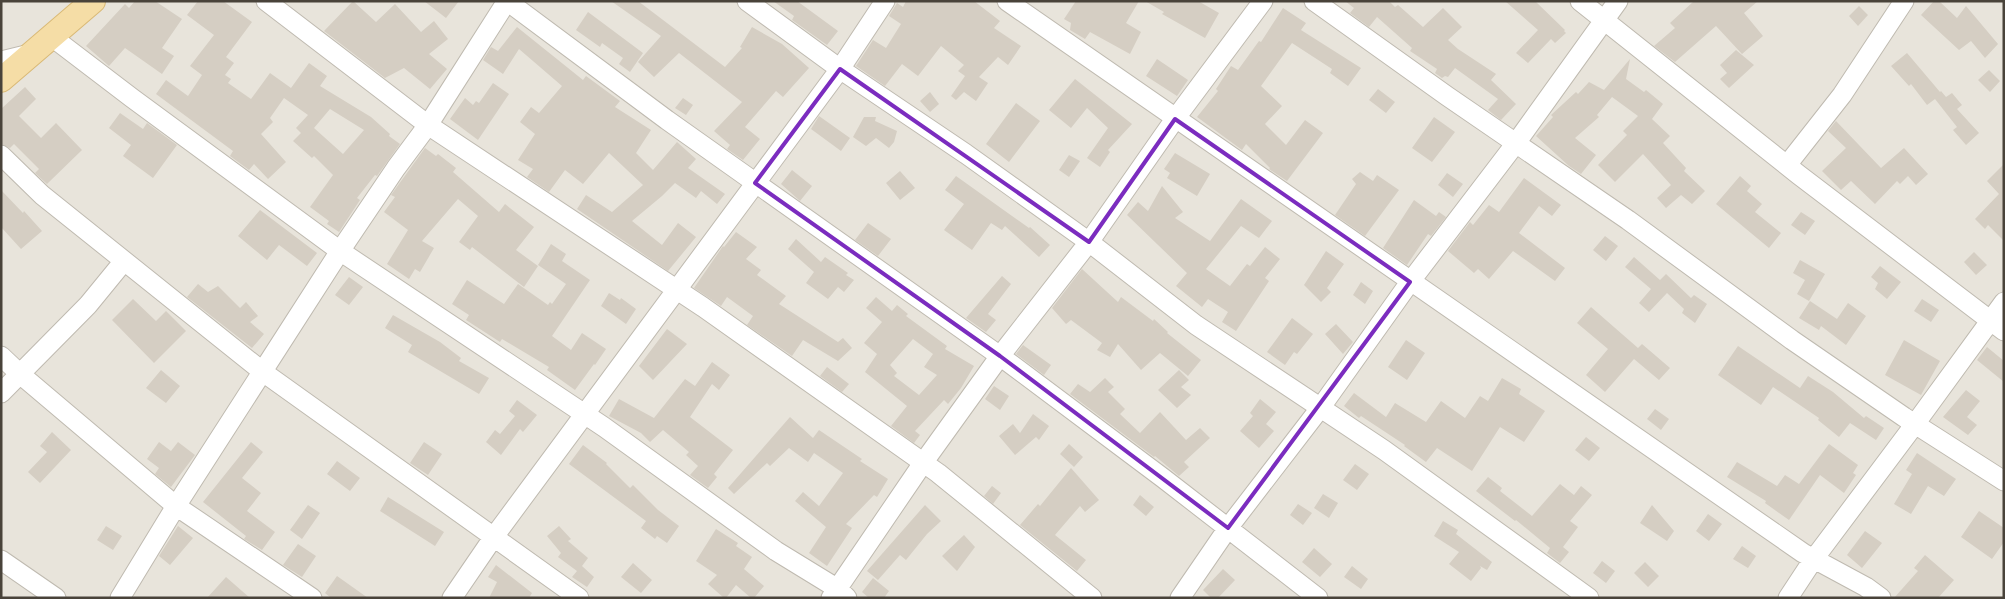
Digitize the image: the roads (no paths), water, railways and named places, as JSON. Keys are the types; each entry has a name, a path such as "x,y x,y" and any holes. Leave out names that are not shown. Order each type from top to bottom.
{"main road":[{"path":"1,80 93,1"}],"street":[{"path":"266,1 428,125 677,290 923,463 1092,598"},
{"path":"120,598 176,506 340,251 396,168 428,125 507,1 755,183 1000,356 1318,598"},
{"path":"747,1 840,69 966,154 1089,242 1196,325 1384,450 1589,598"},
{"path":"452,598 494,538 840,69 885,1"},
{"path":"1007,1 1813,560 1866,587 1881,598"},
{"path":"52,37 340,251 586,415 839,595 923,463 1000,356 1089,242 1175,119 1263,1"},
{"path":"1314,1 1628,220 1792,340 1915,424 2004,481"},
{"path":"1580,1 1787,165 1997,325"},
{"path":"1180,598 1228,528 1321,408 1410,282 1516,143 1618,1"},
{"path":"1787,165 1842,95 1904,1"},
{"path":"1,61 31,54"},
{"path":"1,155 42,195 263,372 579,598"},
{"path":"1,393 88,305 124,261"},
{"path":"1788,598 1813,560 1915,424 1997,325 2004,302"},
{"path":"1,356 176,506 312,598"},
{"path":"1,560 56,598"}]}
